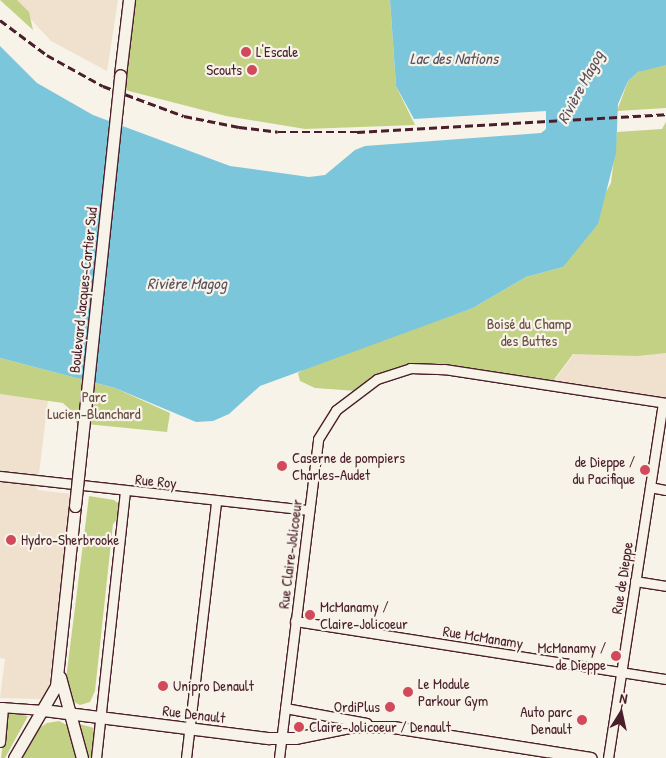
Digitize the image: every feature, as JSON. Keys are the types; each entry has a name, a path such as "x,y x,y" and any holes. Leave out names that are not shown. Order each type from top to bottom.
{"main road":[{"name":"Boulevard Jacques-Cartier Sud","path":"14,758 23,739 51,698 59,673 128,0"},
{"name":"Boulevard Jacques-Cartier Sud","path":"59,673 67,712 82,758"},
{"name":"Rue Denault","path":"43,710 190,729 281,738 349,727 384,727 591,758"}],"street":[{"name":"Rue Claire-Jolicoeur","path":"279,758 318,439 323,426 357,391 378,379 410,368 444,369 664,403"},
{"name":"Rue de Dieppe","path":"608,758 664,403"},
{"name":"Rue Roy","path":"0,476 124,492 309,510"},
{"path":"650,487 666,490"},
{"path":"96,758 124,492"},
{"path":"186,758 216,501"},
{"path":"635,581 666,586"},
{"name":"Rue McManamy","path":"295,621 666,679"},
{"path":"0,742 2,707"},
{"name":"Rue Denault","path":"2,707 43,710"},
{"name":"Rue Denault","path":"285,708 384,727"}],"shaded area":[{"path":"13,0 118,0 107,71 51,41"},
{"path":"646,255 666,258 666,403 552,384"},
{"path":"0,394 48,400 37,490 72,494 49,687 41,699 0,698 5,659 0,658"}],"green space":[{"path":"0,0 17,0 29,12 33,30"},
{"path":"136,0 390,0 396,86 415,125 305,129 226,116 125,90"},
{"path":"657,65 666,65 666,108 617,111 628,81 638,72"},
{"name":"Boisé du Champ des Buttes","path":"666,122 666,353 637,356 573,354 550,385 410,368 357,391 315,388 300,381 298,373 313,364 473,308 526,277 563,267 611,183 617,132 662,129"},
{"name":"Parc Lucien-Blanchard","path":"0,358 115,388 170,413 167,432 76,423 76,415 63,403 0,394"},
{"path":"89,496 114,500 119,504 118,518 113,524 95,691 90,702 80,705 72,701 66,679"},
{"path":"11,712 28,716 5,758 1,758 6,718"},
{"path":"59,721 67,725 79,758 19,758 35,731 47,723"},
{"path":"76,723 94,728 92,758 86,758"}],"water":[{"name":"Rivière Magog","path":"390,0 666,0 666,65 638,72 628,81 618,104 616,153 598,224 563,267 526,277 473,308 260,386 229,414 213,421 196,422 115,388 0,358 0,46 37,83 93,115 230,166 309,177 325,175 355,150 365,146 541,133 546,129 546,111 414,119 396,86"}],"railway":[{"path":"0,20 47,55 103,86 184,116 239,127 278,132 357,132 666,114"}],"place":[{"name":"L'Escale","path":"246,52"},
{"name":"Scouts","path":"252,70"},
{"name":"Caserne de pompiers Charles-Audet","path":"282,466"},
{"name":"de Dieppe / du Pacifique","path":"645,470"},
{"name":"Hydro-Sherbrooke","path":"11,540"},
{"name":"McManamy / Claire-Jolicoeur","path":"310,615"},
{"name":"McManamy / de Dieppe","path":"616,656"},
{"name":"Unipro Denault","path":"163,686"},
{"name":"Le Module Parkour Gym","path":"408,692"},
{"name":"OrdiPlus","path":"390,707"},
{"name":"Auto parc Denault","path":"582,720"},
{"name":"Claire-Jolicoeur / Denault","path":"299,727"}],"water label":[{"name":"Lac des Nations","path":"454,58"}]}
